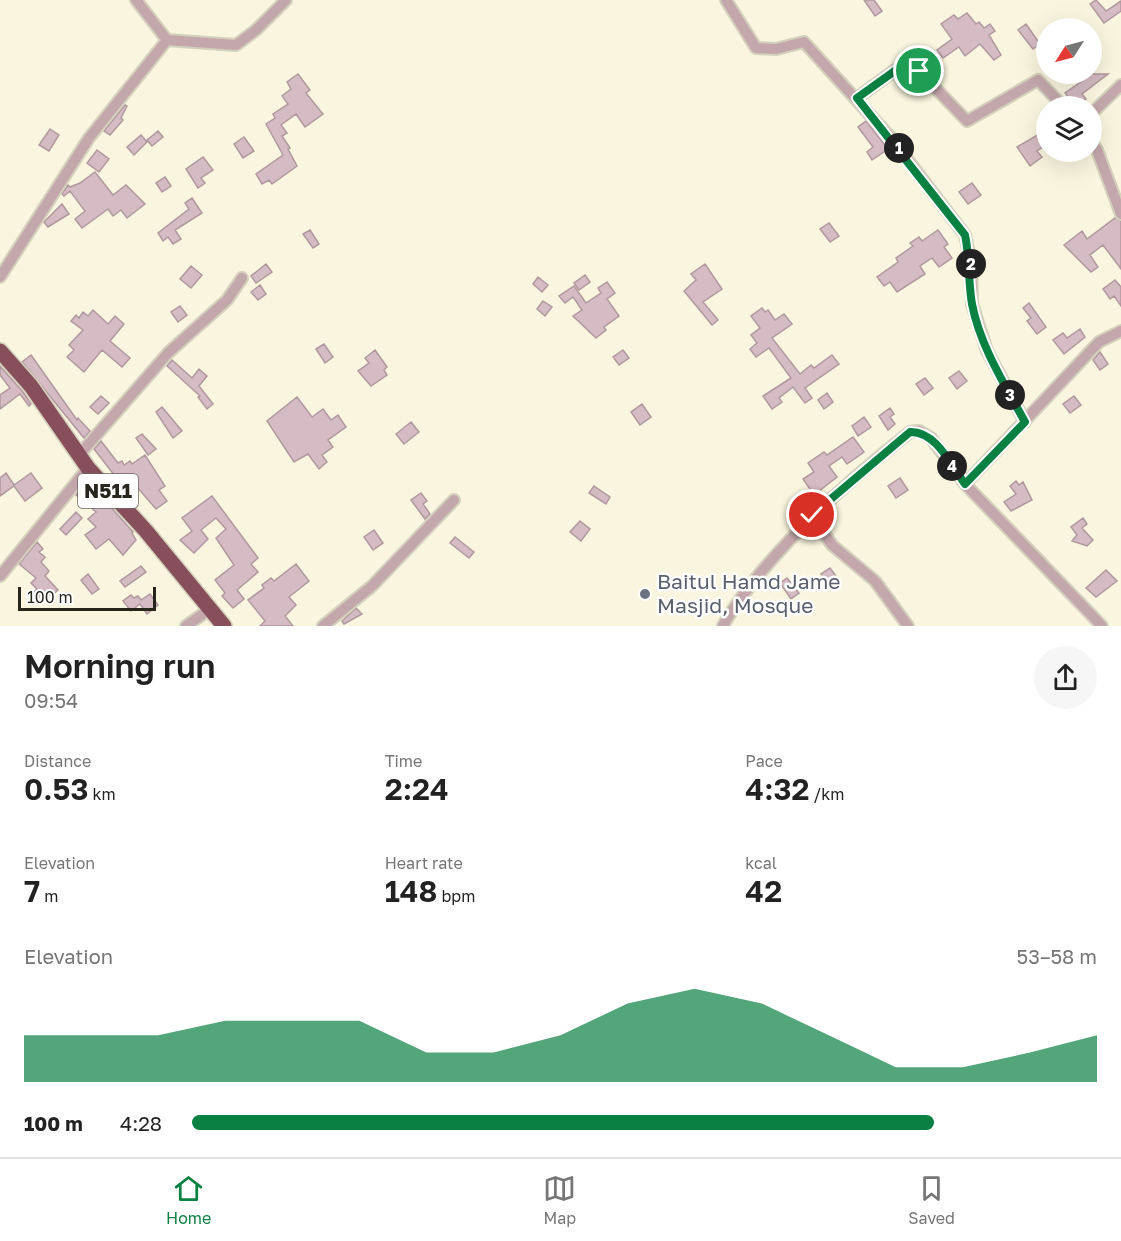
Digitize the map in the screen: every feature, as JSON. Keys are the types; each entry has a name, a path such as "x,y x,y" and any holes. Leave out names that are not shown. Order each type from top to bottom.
{"highway":[{"name":"N511","path":"0,351 31,386 88,468 146,531 224,626"}],"street":[{"path":"136,0 166,40 236,45 256,30 286,0"},
{"path":"726,0 756,48 776,49 804,42 857,98 965,235 970,263 972,304 987,351 1025,422"},
{"path":"0,277 89,138 166,40"},
{"path":"857,98 896,70 910,66 919,71 967,122 1038,80 1053,96"},
{"path":"1102,103 1121,85"},
{"path":"1102,162 1121,214"},
{"path":"79,455 168,353 227,300 242,278"},
{"path":"965,484 1099,342 1121,331"},
{"path":"723,626 757,578 812,515 910,432 919,431 931,438 965,484 1102,626"},
{"path":"0,576 88,468"},
{"path":"323,626 372,586 454,500"},
{"path":"812,515 832,545 875,581 908,626"},
{"path":"186,626 210,609"}],"building":[{"path":"864,0 874,0 882,11 875,16"},
{"path":"1096,0 1106,11 1121,1 1121,11 1104,23 1090,4"},
{"path":"967,13 976,24 979,22 984,28 990,24 995,31 989,35 1001,55 994,60 980,44 965,56 959,47 943,58 937,50 952,39 941,24 954,15 958,19"},
{"path":"1026,24 1036,38 1036,47 1033,49 1018,30"},
{"path":"298,74 310,90 306,93 323,114 305,127 296,114 281,125 287,133 282,136 297,166 272,184 269,180 262,184 256,174 283,155 266,124 275,118 273,114 288,104 282,96 291,89 287,82"},
{"path":"1078,84 1095,84 1082,94 1084,96 1068,96 1065,93"},
{"path":"125,105 127,106 121,118 123,120 110,135 104,131"},
{"path":"866,121 888,149 872,160 867,152 873,147 858,127"},
{"path":"50,129 59,135 49,151 39,145"},
{"path":"158,131 163,137 152,146 147,140"},
{"path":"141,135 147,142 134,155 127,147"},
{"path":"1036,136 1036,162 1030,166 1017,147"},
{"path":"244,137 254,151 243,158 234,144"},
{"path":"97,150 109,159 99,172 87,163"},
{"path":"203,157 213,170 201,178 205,183 198,188 186,169"},
{"path":"95,172 113,195 126,185 145,204 127,218 121,210 113,216 108,209 82,228 75,219 85,211 70,191 64,196 62,194 68,185 70,187 80,183"},
{"path":"165,177 171,186 162,192 156,183"},
{"path":"972,183 981,195 968,204 959,192"},
{"path":"192,198 202,213 175,230 181,239 173,244 168,237 163,241 158,233 189,209 185,203"},
{"path":"62,204 69,214 48,227 44,222"},
{"path":"1115,218 1121,221 1121,269 1103,245 1090,255 1098,267 1091,272 1064,245 1082,231 1087,239"},
{"path":"829,223 839,236 830,242 820,229"},
{"path":"310,230 319,244 313,248 303,234"},
{"path":"938,230 948,244 944,247 952,258 939,267 932,258 920,266 925,274 897,292 890,282 884,286 877,277 898,262 896,258 913,246 910,243 919,237 922,241"},
{"path":"266,264 272,272 256,283 251,276"},
{"path":"705,264 722,289 703,302 718,320 712,325 684,291 696,280 691,274"},
{"path":"191,266 202,275 191,288 180,279"},
{"path":"585,275 590,282 579,290 574,283"},
{"path":"538,277 548,285 542,292 533,284"},
{"path":"1115,280 1121,287 1121,306 1114,296 1110,299 1103,289"},
{"path":"607,282 615,293 607,299 619,316 604,327 606,330 596,338 573,316 582,310 573,297 565,303 559,296 574,286 586,303 601,293 598,288"},
{"path":"260,285 266,294 258,300 251,292"},
{"path":"543,301 552,307 545,316 537,309"},
{"path":"1029,303 1046,327 1037,334 1027,321 1031,318 1023,308"},
{"path":"180,306 187,315 178,322 171,312"},
{"path":"762,308 765,312 768,310 775,320 784,314 792,324 772,338 800,374 811,365 814,368 832,355 839,364 805,388 812,398 805,403 793,387 779,398 782,402 772,409 763,396 791,378 769,348 756,357 750,349 757,343 751,335 760,328 751,316"},
{"path":"93,310 108,324 115,316 124,324 110,341 130,358 122,367 102,350 84,372 67,357 74,350 69,345 83,330 71,321 76,315 79,318 83,312 88,316"},
{"path":"1080,329 1085,337 1064,354 1053,340 1063,333 1067,338"},
{"path":"324,344 333,357 325,363 316,349"},
{"path":"375,350 387,367 384,370 387,375 371,386 358,371 369,363 365,358"},
{"path":"623,350 629,358 619,365 613,357"},
{"path":"1100,352 1108,364 1100,370 1093,360"},
{"path":"31,355 77,420 78,418 90,431 84,438 22,362"},
{"path":"172,360 192,378 199,369 207,376 199,386 213,404 207,409 198,397 200,396 167,366"},
{"path":"0,366 23,392 31,404 29,406 20,394 0,409 0,395 10,388 0,375"},
{"path":"959,371 967,381 957,389 949,378"},
{"path":"925,378 933,388 924,395 916,384"},
{"path":"827,393 833,402 824,409 818,400"},
{"path":"101,396 109,403 98,414 90,407"},
{"path":"1074,396 1081,405 1070,413 1063,404"},
{"path":"297,397 312,417 323,409 331,420 338,415 346,427 328,440 333,447 322,455 327,462 319,469 308,454 294,462 267,421"},
{"path":"642,404 651,417 640,425 631,412"},
{"path":"162,407 182,431 173,438 156,412"},
{"path":"890,408 894,414 890,417 895,424 888,430 879,416"},
{"path":"864,417 871,427 858,436 852,426"},
{"path":"411,422 419,432 404,444 396,434"},
{"path":"142,434 156,449 148,455 136,438"},
{"path":"853,437 864,452 847,464 842,457 829,466 837,477 814,495 803,479 814,472 808,463 824,452 827,455"},
{"path":"101,441 118,463 122,461 124,465 130,461 132,464 145,455 165,486 159,490 167,501 156,509 131,480 125,484 121,478 118,480 94,449"},
{"path":"6,473 14,485 31,473 42,488 25,501 14,486 0,496 0,478"},
{"path":"900,478 908,490 896,498 888,486"},
{"path":"1016,481 1019,485 1023,482 1032,500 1011,511 1004,502 1016,494 1010,486"},
{"path":"83,486 97,497 99,494 133,532 136,540 123,555 109,539 96,549 85,535 96,527 88,519 96,512 76,495"},
{"path":"594,486 610,497 606,504 589,493"},
{"path":"421,493 427,501 423,504 430,514 425,519 411,500"},
{"path":"212,496 258,558 251,564 258,572 237,590 244,599 233,608 222,596 225,593 215,580 234,565 216,538 226,529 216,518 201,530 208,539 194,553 180,540 192,531 182,518"},
{"path":"76,512 82,518 66,535 60,529"},
{"path":"1083,518 1087,524 1082,528 1093,540 1087,546 1072,541 1077,535 1071,527"},
{"path":"580,521 590,529 581,541 570,532"},
{"path":"374,530 383,543 373,550 364,537"},
{"path":"455,537 474,552 469,558 450,543"},
{"path":"37,542 43,549 39,552 45,557 41,562 49,571 45,576 58,590 51,596 46,591 39,597 34,592 37,589 31,583 36,578 19,564"},
{"path":"296,564 309,581 289,597 296,605 285,616 293,626 260,626 265,621 248,600 264,588 262,585 271,578 274,581"},
{"path":"141,566 146,572 125,587 120,581"},
{"path":"830,568 836,576 827,582 821,574"},
{"path":"1106,570 1117,581 1096,597 1086,588"},
{"path":"88,574 99,589 92,594 81,580"},
{"path":"787,578 799,593 791,599 780,583"},
{"path":"150,594 158,605 147,614 140,604 131,611 123,601 131,595 134,598 138,596 141,600"},
{"path":"356,608 362,614 344,624 342,621"}],"place":[{"name":"Baitul Hamd Jame Masjid, Mosque","path":"645,594"}],"route":[{"path":"812,515 910,432 919,431 931,438 965,484 1025,422 987,351 972,304 970,263 965,235 891,138 857,98 896,70 910,66 919,71"}]}
